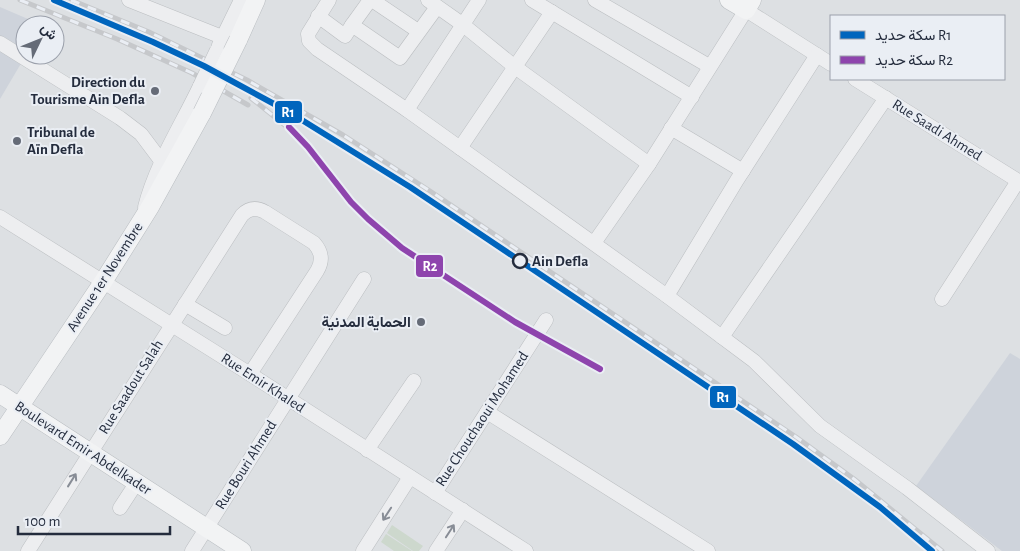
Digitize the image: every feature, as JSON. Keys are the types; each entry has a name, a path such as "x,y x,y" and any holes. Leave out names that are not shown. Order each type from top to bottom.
{"main road":[{"name":"Avenue 1er Novembre","path":"0,436 103,282 170,173 202,113 226,42 256,0"},
{"name":"Boulevard Emir Abdelkader","path":"0,394 242,551"}],"street":[{"path":"129,0 226,42"},
{"path":"142,219 150,188 200,86 226,42 242,0"},
{"path":"329,0 308,34 309,41 317,49 407,110 722,337 770,376 820,426 906,488 988,551"},
{"path":"318,16 345,36 371,0 418,31"},
{"path":"407,110 479,0"},
{"path":"532,0 692,98"},
{"path":"595,0 709,66"},
{"path":"594,243 650,164 692,98 740,3 830,63"},
{"path":"352,25 400,58 418,31 432,4 462,24 515,67 650,164"},
{"path":"460,148 552,12"},
{"path":"0,43 120,118 141,134 162,162"},
{"path":"667,296 743,171 817,55"},
{"name":"Rue Saadi Ahmed","path":"857,80 1019,182"},
{"path":"722,337 886,98"},
{"path":"672,128 743,171"},
{"path":"942,299 1019,182"},
{"name":"Rue Saadout Salah","path":"34,549 90,452 242,215 249,210 261,210 314,243 321,254 321,260 318,271 250,374"},
{"name":"Rue Emir Khaled","path":"0,216 526,551"},
{"name":"Rue Bouri Ahmed","path":"192,551 364,279"},
{"path":"185,304 225,328"},
{"name":"Rue Chouchaoui Mohamed","path":"435,493 546,320"},
{"path":"367,450 414,381"},
{"path":"487,412 708,551"},
{"path":"363,551 410,477"},
{"path":"120,508 137,482"},
{"path":"436,551 463,510"}],"shaded area":[{"path":"0,7 19,15 15,15 15,65 20,65 0,99"},
{"path":"1010,353 1020,359 1020,551 1002,551 916,486"},
{"path":"392,525 423,546 419,551 413,551 387,533"},
{"path":"386,534 412,551 394,551 381,542"}],"railway":[{"path":"20,0 117,39 192,73 248,105"},
{"path":"71,0 149,32 247,80 343,135 430,191 796,437 854,479 942,551"},
{"path":"251,98 297,135 351,202 402,248 515,322 600,369"}],"rail line":[{"name":"R1","path":"54,0 204,66 289,112 410,187 793,444 880,507 932,551"},
{"name":"R2","path":"289,127 308,147 351,202 402,248 515,322 600,369"}],"place":[{"name":"Direction du Tourisme Ain Defla","path":"155,91"},
{"name":"Tribunal de Aïn Defla","path":"17,141"},
{"name":"Ain Defla","path":"520,261"},
{"name":"الحماية المدنية","path":"421,322"}]}
